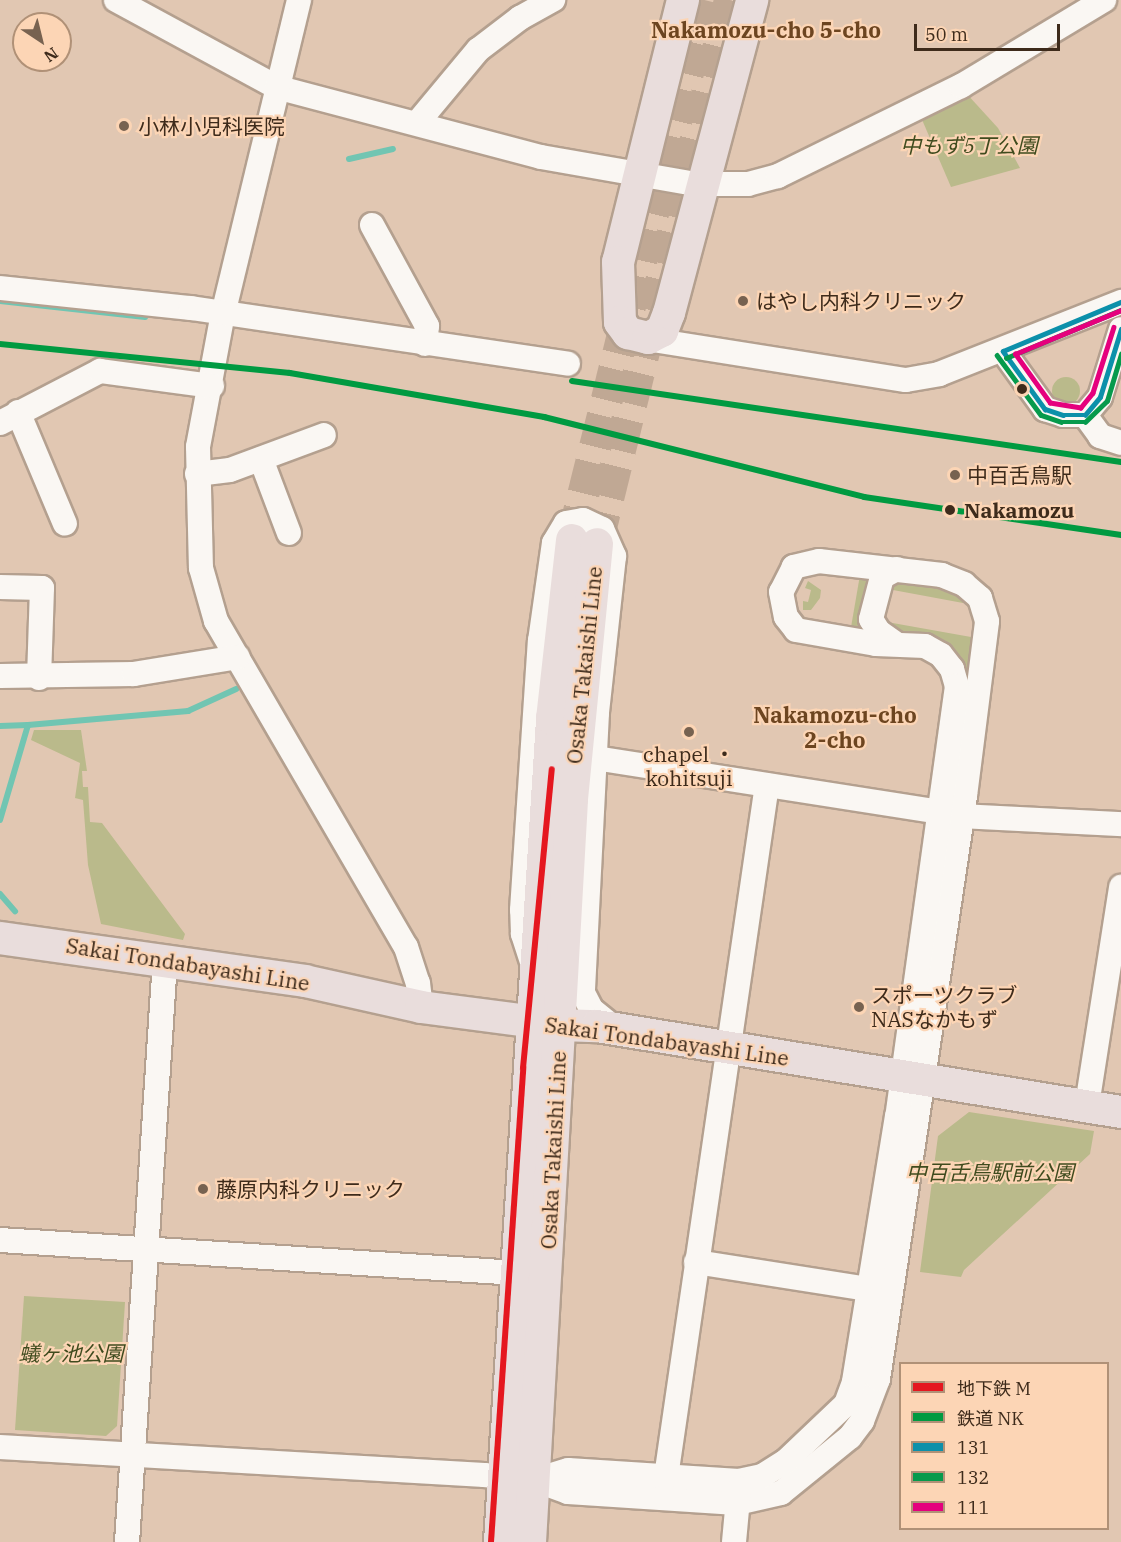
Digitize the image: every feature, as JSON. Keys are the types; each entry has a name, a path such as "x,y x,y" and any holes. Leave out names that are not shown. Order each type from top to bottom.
{"main road":[{"path":"683,0 619,257 617,282 620,322 628,333 638,337 654,338 662,331 752,0"},
{"name":"Osaka Takaishi Line","path":"500,1542 520,1478 546,1023 535,970 552,719 584,542 577,719 546,1023 517,1272 520,1478 531,1542"},
{"name":"Sakai Tondabayashi Line","path":"0,938 304,981 421,1007 546,1023 616,1029 1121,1112"}],"street":[{"path":"116,0 276,87 418,122 541,157 638,175 704,183 748,184 778,176 961,86 1104,0"},
{"path":"299,0 276,87 223,313 212,386 198,447 201,568 216,621 406,947 418,983 421,1007"},
{"path":"418,122 478,50 520,18 553,0"},
{"path":"372,225 427,326 424,344"},
{"path":"0,288 223,313 568,364"},
{"path":"672,301 678,331 687,340 707,349"},
{"path":"638,337 906,380 939,374 1003,351 1121,302"},
{"path":"1085,415 1100,397 1121,329"},
{"path":"1003,351 1045,409 1063,415 1085,415"},
{"path":"65,524 9,418 100,371 212,386"},
{"path":"1085,415 1100,436 1121,443"},
{"path":"197,474 230,470 324,435"},
{"path":"261,459 289,533"},
{"path":"535,970 523,934 522,910 536,685 554,543 562,527 573,520 599,526 614,551 595,758 583,993 591,1009 616,1029"},
{"path":"520,1478 568,1470 666,1477 768,1498 800,1480 850,1437 872,1402 911,1079 950,814 987,621 980,598 964,584 942,575 819,561 794,567 781,592 786,617 796,630 876,644 925,646 941,655 952,669 957,686 950,814"},
{"path":"895,644 879,632 871,619 882,577 897,569"},
{"path":"0,587 42,588 39,678"},
{"path":"0,676 39,678 134,674 238,657"},
{"path":"595,758 950,814 1121,824"},
{"path":"666,1477 767,785"},
{"path":"1087,1105 1115,968 1121,887"},
{"path":"128,1542 165,960"},
{"path":"0,1447 520,1478 568,1492 738,1492 774,1471 846,1404 854,1382 868,1289 911,1079"},
{"path":"0,1240 517,1272"},
{"path":"696,1262 868,1289"},
{"path":"734,1542 738,1492"}],"green space":[{"name":"中もず5丁公園","path":"966,93 998,128 1020,168 951,187 920,115"},
{"path":"1066,377 1076,381 1080,391 1076,401 1066,405 1056,401 1052,391 1056,381"},
{"path":"860,575 873,578 874,633 850,633"},
{"path":"893,580 950,588 965,598 963,603 893,590"},
{"path":"808,581 821,590 820,598 811,610 803,610 803,601 808,602 811,590 805,588"},
{"path":"882,617 887,622 971,637 978,633 968,721 950,649 935,638 884,629"},
{"path":"34,730 81,730 87,771 82,771 83,787 88,787 90,822 102,823 185,934 183,940 101,924 88,865 83,800 75,798 80,763 31,740"},
{"name":"中百舌鳥駅前公園","path":"969,1112 1094,1131 1090,1154 964,1270 961,1277 920,1272 938,1136"},
{"name":"蟻ヶ池公園","path":"24,1296 125,1302 117,1426 106,1436 15,1430"}],"waterway":[{"path":"349,159 393,149"},
{"path":"0,301 145,317"},
{"path":"28,725 188,711 236,689"},
{"path":"0,726 28,725 0,820"},
{"path":"0,894 15,911"}],"tunnel":[{"path":"572,540 706,0"},
{"path":"597,544 730,0"}],"metro line":[{"name":"M","path":"491,1542 523,1068 552,769"}],"rail line":[{"name":"NK","path":"0,344 290,373 544,417 864,497 1121,535"},
{"name":"NK","path":"572,381 1121,462"}],"transit line":[{"name":"131","path":"1003,351 1121,302"},
{"name":"132","path":"1006,358 1121,310"},
{"name":"111","path":"1114,327 1093,393 1081,408 1050,403 1015,354 1121,310"},
{"name":"131","path":"1003,351 1045,409 1063,415 1085,415 1100,397 1121,329"},
{"name":"132","path":"997,355 1041,415 1061,422 1085,422 1107,401 1121,354"}],"place":[{"name":"小林小児科医院","path":"124,126"},
{"name":"はやし内科クリニック","path":"743,301"},
{"name":"中百舌鳥駅","path":"955,475"},
{"name":"Nakamozu","path":"950,510"},
{"name":"chapel ・ kohitsuji","path":"689,732"},
{"name":"スポーツクラブ NASなかもず","path":"859,1007"},
{"name":"藤原内科クリニック","path":"203,1189"}],"district":[{"name":"Nakamozu-cho 5-cho","path":"766,30"},
{"name":"Nakamozu-cho 2-cho","path":"835,726"}]}
